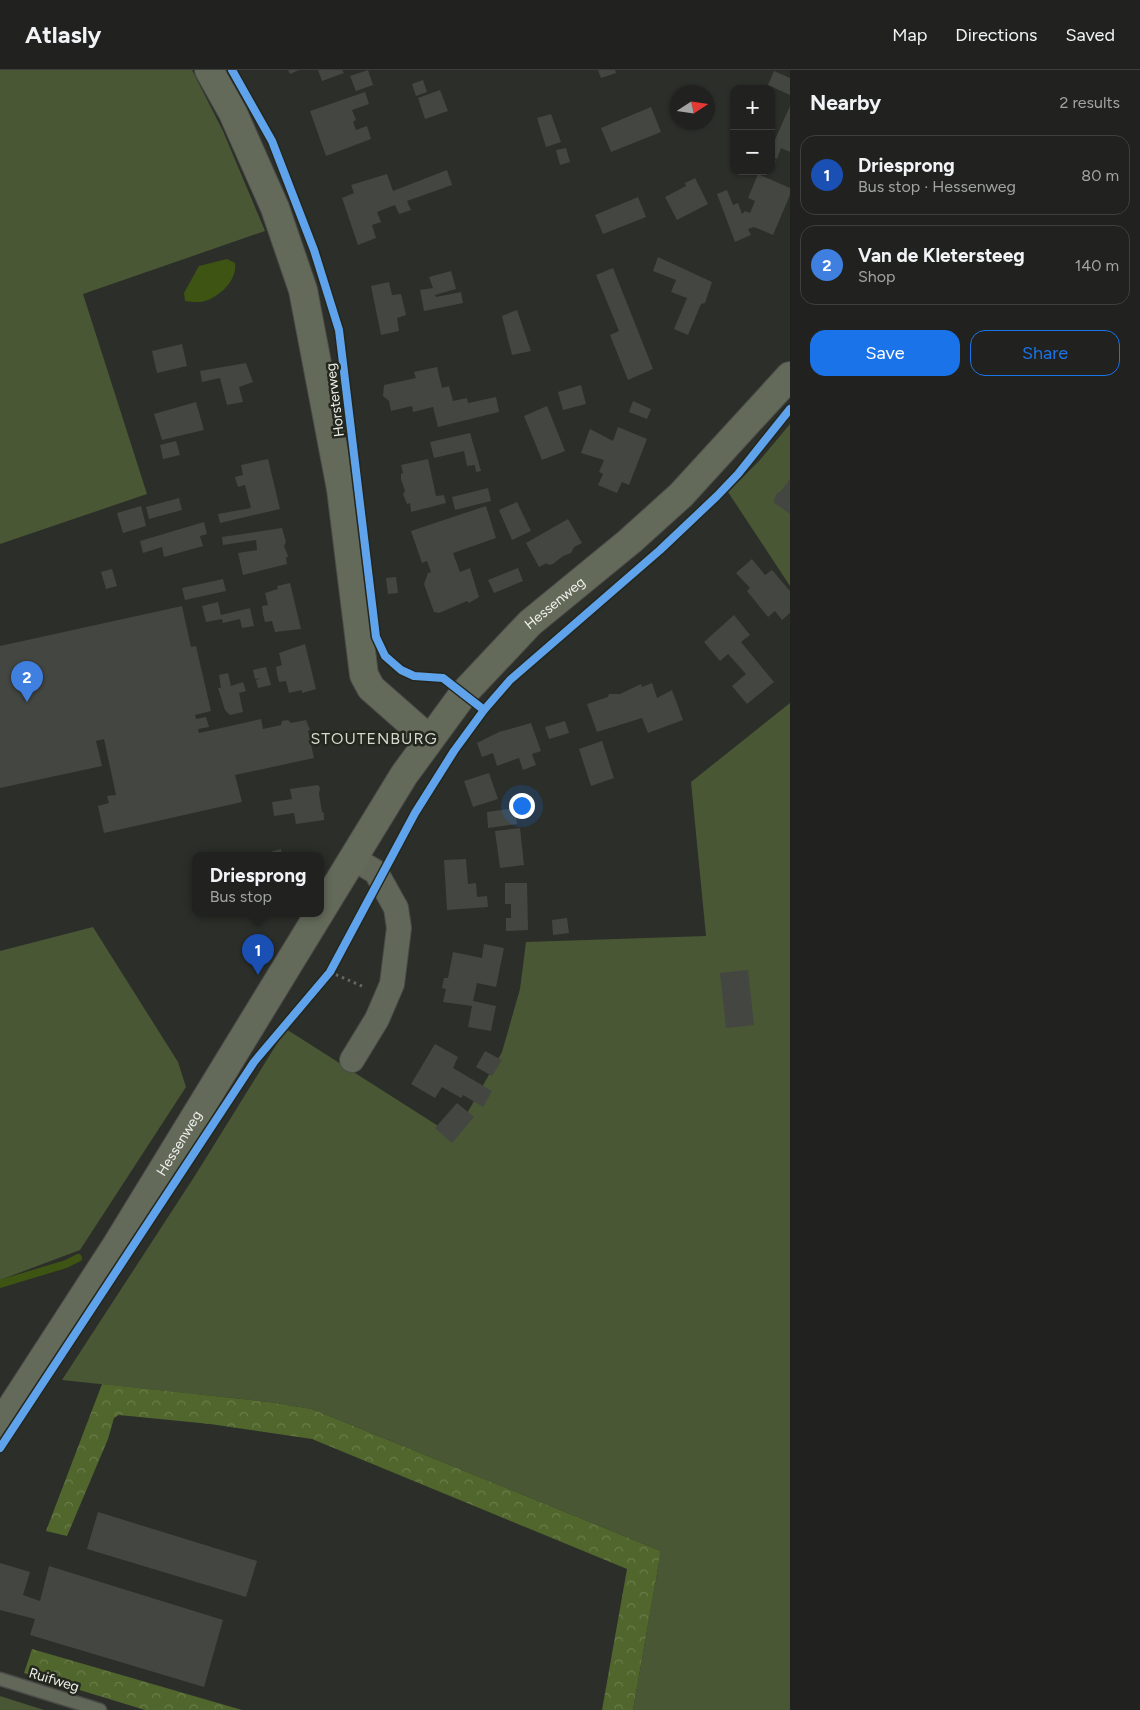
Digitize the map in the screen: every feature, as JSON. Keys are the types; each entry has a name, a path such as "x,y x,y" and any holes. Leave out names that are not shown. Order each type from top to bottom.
{"street":[{"name":"Horsterweg","path":"209,70 233,113 275,208 303,290 340,489 364,675 372,688 429,739"},
{"name":"Hessenweg","path":"324,907 404,775 464,693 530,623 630,541 681,495 790,376"},
{"path":"352,1060 377,1019 389,992 398,947 399,915 376,872 354,858"},
{"name":"Hessenweg","path":"0,1425 116,1246 318,917"}],"lane":[{"name":"Ruifweg","path":"0,1679 100,1710"}],"path":[{"path":"324,980 334,964"},
{"path":"330,972 363,986 389,992"}],"shaded area":[{"path":"0,70 192,70 223,131 265,231 83,294 147,494 0,544"},
{"path":"227,259 235,263 235,269 226,288 214,297 201,302 185,301 184,293 199,266"},
{"path":"790,424 790,586 728,492 759,461"},
{"path":"790,703 790,1710 633,1710 661,1551 312,1409 269,1402 62,1380 196,1174 286,1029 454,1136 502,1052 520,989 526,942 706,936 691,782"},
{"path":"93,927 178,1062 186,1087 80,1250 0,1280 0,951"},
{"path":"0,1696 44,1710 0,1710"}],"green space":[{"path":"102,1384 269,1402 312,1409 661,1551 633,1710 602,1710 627,1569 312,1439 210,1424 119,1415 114,1418 108,1439 67,1536 46,1531"},
{"path":"32,1649 242,1710 145,1710 24,1673"}],"building":[{"path":"288,70 299,70 290,74"},
{"path":"318,70 342,70 344,73 322,81"},
{"path":"368,70 373,85 356,91 350,76"},
{"path":"598,70 615,70 616,73 601,78"},
{"path":"774,71 790,78 790,95 775,88 775,85 768,85"},
{"path":"423,80 427,92 416,96 412,84"},
{"path":"440,90 448,111 425,119 418,98"},
{"path":"365,92 369,104 352,110 356,120 353,122 356,130 367,126 371,139 326,156 310,111"},
{"path":"790,106 790,152 781,148 777,159 775,158 775,140"},
{"path":"651,107 661,132 611,152 601,128"},
{"path":"551,114 561,142 546,147 537,118"},
{"path":"566,148 570,162 560,165 556,150"},
{"path":"447,170 452,185 407,201 411,210 399,214 395,205 377,212 381,222 372,225 376,238 358,245 342,198 354,193 351,185 387,174 393,191"},
{"path":"758,175 790,188 790,195 773,235 754,227 748,229 751,235 735,242 717,194 727,190 733,205 738,203 742,214 745,211 750,213 755,201 748,198"},
{"path":"695,178 708,204 677,220 665,197 686,186 685,183"},
{"path":"638,197 646,217 603,234 595,215"},
{"path":"658,257 712,282 705,303 701,304 688,335 674,329 687,298 671,292 676,280 653,271"},
{"path":"613,268 653,369 628,380 610,335 619,331 596,275"},
{"path":"451,271 456,289 435,295 436,297 461,292 463,303 424,311 420,290 433,288 429,277"},
{"path":"389,282 392,295 401,294 406,315 397,318 399,331 381,335 371,286"},
{"path":"517,310 531,351 512,355 502,316"},
{"path":"182,344 187,366 157,373 152,351"},
{"path":"246,363 253,382 239,387 243,402 227,405 220,378 202,382 200,371"},
{"path":"437,367 442,388 449,386 453,401 467,398 468,403 496,397 499,412 438,427 433,407 413,412 412,406 391,411 389,401 383,396 384,385 416,378 414,372"},
{"path":"581,385 586,404 563,410 558,392"},
{"path":"633,401 651,409 647,419 629,412"},
{"path":"196,402 204,430 162,440 154,414"},
{"path":"547,406 565,451 542,460 524,416"},
{"path":"618,427 647,439 629,485 622,482 617,493 598,485 603,474 599,472 604,460 581,453 590,429 613,441"},
{"path":"470,433 481,471 476,472 475,465 467,466 464,451 434,458 430,442"},
{"path":"176,441 180,455 163,459 160,445"},
{"path":"268,459 280,509 220,523 218,514 251,508 245,485 238,487 235,477 243,475 241,465"},
{"path":"428,459 436,496 444,495 446,503 411,512 410,503 407,504 403,494 405,491 401,479 401,474 403,473 401,465"},
{"path":"790,479 790,514 773,502 777,493 780,492"},
{"path":"488,488 491,501 455,510 452,497"},
{"path":"179,498 182,510 149,519 146,507"},
{"path":"517,502 531,531 512,540 499,510"},
{"path":"141,506 146,526 123,533 117,513"},
{"path":"486,506 496,538 453,553 460,572 470,568 479,597 469,603 467,601 439,613 434,612 424,584 428,573 431,572 427,561 422,563 411,531"},
{"path":"568,519 582,543 574,547 571,553 563,556 553,564 548,565 547,563 539,567 526,543"},
{"path":"204,522 207,534 200,536 203,546 164,557 162,547 143,553 140,541"},
{"path":"282,528 286,542 284,546 288,556 286,558 287,564 243,575 238,553 257,550 256,540 223,545 222,537"},
{"path":"752,559 765,575 772,570 790,591 790,613 782,620 775,611 768,617 747,591 750,588 736,573"},
{"path":"518,568 523,581 494,593 488,580"},
{"path":"112,569 117,586 106,589 101,572"},
{"path":"396,577 398,593 388,594 386,578"},
{"path":"223,579 226,591 185,600 182,588"},
{"path":"290,583 301,629 275,632 272,621 265,622 262,606 268,605 265,593 278,589 277,586"},
{"path":"218,602 221,615 250,608 254,626 242,628 240,619 223,623 222,619 206,622 202,606"},
{"path":"182,606 191,647 196,646 211,711 195,715 196,719 206,717 209,727 198,729 199,733 261,719 263,729 281,725 282,721 288,720 291,723 306,720 310,730 308,731 314,758 235,775 242,802 104,833 98,806 109,803 107,796 116,795 104,739 96,741 102,766 0,788 0,646"},
{"path":"734,615 750,635 741,642 774,682 747,704 732,686 746,674 728,654 720,661 704,642"},
{"path":"305,644 316,689 302,693 302,690 289,693 286,681 279,682 277,674 276,667 282,665 279,653"},
{"path":"266,667 271,685 258,688 256,680 261,678 255,679 253,670"},
{"path":"228,673 231,686 243,682 246,691 239,693 243,712 230,715 225,710 218,688 221,688 219,675"},
{"path":"652,683 657,698 672,690 683,720 648,733 642,718 597,732 587,704 608,697 609,694 620,694 641,684 642,687"},
{"path":"565,721 569,733 549,739 545,727"},
{"path":"531,723 541,751 532,754 536,765 523,770 519,758 497,766 493,753 482,757 477,743 499,732"},
{"path":"602,741 614,778 591,786 579,749"},
{"path":"489,773 498,799 473,807 464,781"},
{"path":"318,785 324,820 296,824 294,813 274,816 272,802 292,799 290,789"},
{"path":"515,808 517,824 488,828 487,812"},
{"path":"520,828 524,865 500,868 495,831"},
{"path":"281,849 281,852 270,852"},
{"path":"466,859 468,884 476,883 477,897 487,896 488,907 447,910 444,860"},
{"path":"505,883 527,883 528,930 506,931 506,918 511,918 511,904 505,904"},
{"path":"567,918 569,933 553,935 552,920"},
{"path":"484,944 504,948 496,987 477,983 473,1001 496,1006 491,1031 468,1027 472,1006 443,1002 446,989 442,988 444,978 448,978 453,952 482,958"},
{"path":"748,970 754,1025 726,1028 720,973"},
{"path":"435,1044 458,1057 453,1068 492,1091 483,1107 463,1095 461,1098 442,1087 435,1098 411,1084"},
{"path":"485,1051 502,1060 492,1076 476,1067"},
{"path":"457,1103 474,1117 452,1143 435,1128"},
{"path":"98,1512 257,1561 246,1597 87,1549"},
{"path":"0,1563 30,1572 23,1595 40,1601 49,1566 223,1620 204,1687 30,1635 35,1619 0,1610"}],"waterway":[{"path":"0,1284 66,1264 78,1258"}],"cycle path":[{"path":"232,70 272,141 314,250 339,330 376,637 385,656 401,670 414,676 443,678 484,710"},
{"path":"0,1448 254,1062 330,972 415,813 454,751 484,710 510,680 660,550 717,496 738,474 790,409"}],"place":[{"name":"Van de Kletersteeg","path":"27,702"},
{"name":"Driesprong","path":"258,975"}],"district":[{"name":"STOUTENBURG","path":"374,738"}]}
